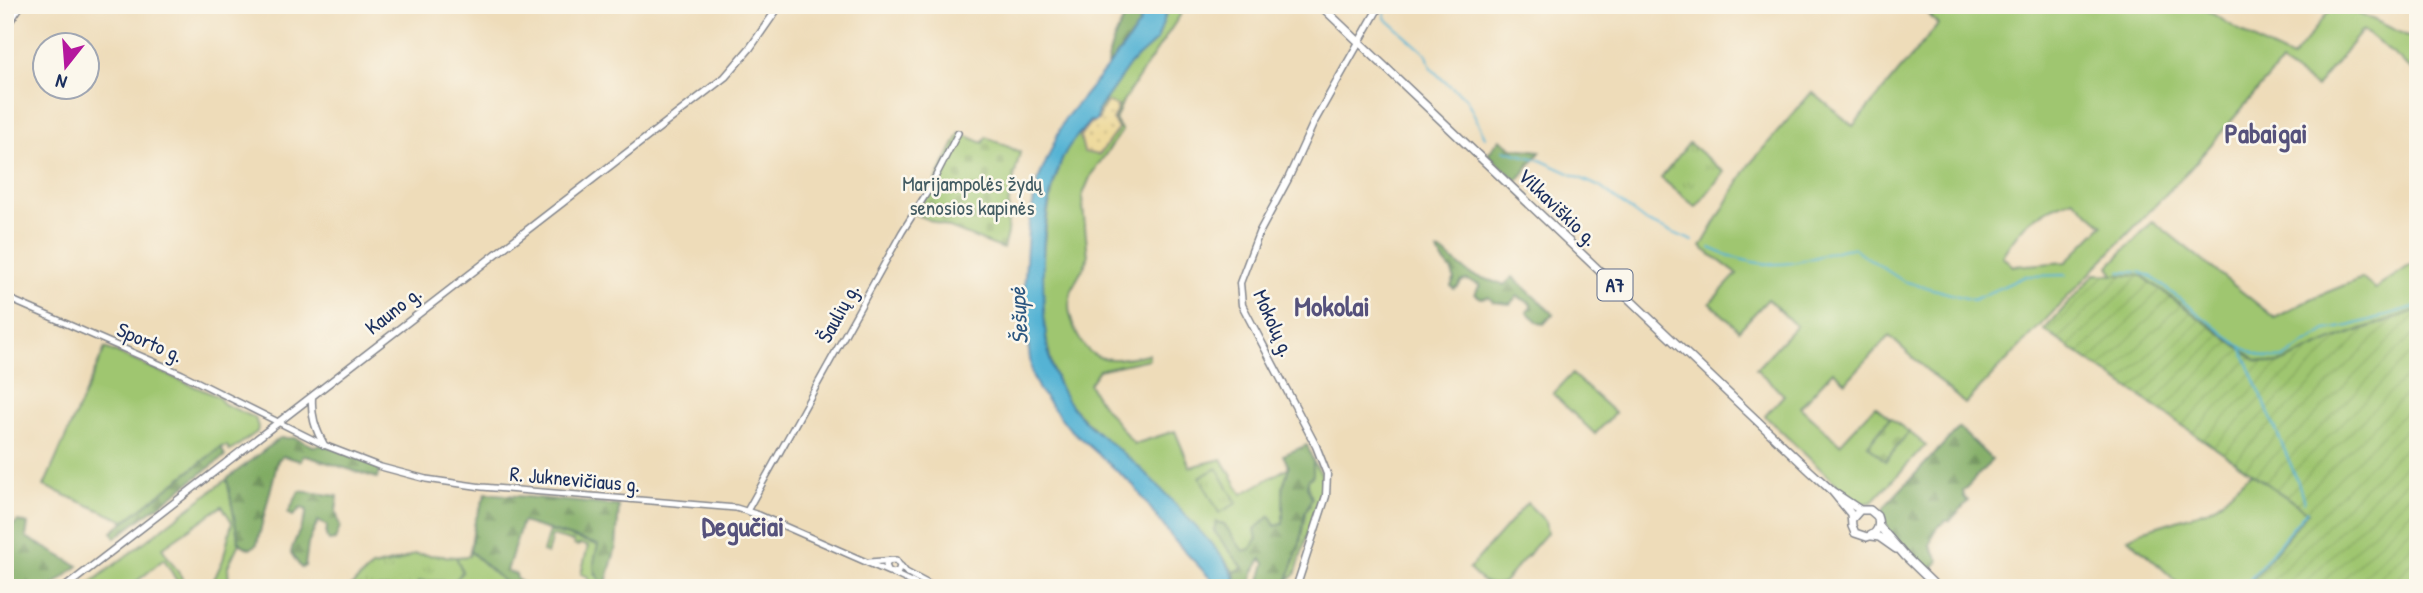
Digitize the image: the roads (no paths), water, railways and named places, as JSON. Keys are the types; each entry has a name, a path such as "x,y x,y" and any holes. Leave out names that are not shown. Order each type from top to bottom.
{"highway":[{"name":"Vilkaviškio g.","path":"1320,5 1833,492 1860,510 1873,512 1879,519 1879,526 1938,588"},
{"name":"Vilkaviškio g.","path":"1833,492 1852,519 1856,533 1863,537 1879,537 1905,555"},
{"path":"1852,519 1860,510"},
{"path":"1872,536 1879,526"}],"main road":[{"path":"5,27 21,5"},
{"name":"Kauno g.","path":"64,588 279,423 401,325 708,91 741,60 780,5"},
{"name":"Mokolų g.","path":"1296,588 1326,496 1327,474 1307,428 1242,305 1239,290 1266,218 1314,122 1380,5"},
{"path":"312,397 311,413 324,445"}],"street":[{"name":"Šaulių g.","path":"747,510 902,232 928,191 958,133"},
{"name":"Sporto g.","path":"5,297 182,374 279,423"},
{"name":"R. Juknevičiaus g.","path":"279,423 324,445 381,467 434,480 482,487 747,510 924,588"},
{"path":"900,566 898,572 891,572 886,565 889,561 896,560 906,572 936,588"},
{"name":"R. Juknevičiaus g.","path":"869,562 889,561"}],"water":[{"path":"1146,5 1169,5 1157,40 1131,63 1098,110 1096,121 1090,121 1069,146 1054,182 1047,211 1043,256 1044,318 1048,350 1057,381 1071,406 1090,426 1141,469 1176,505 1221,555 1238,588 1216,588 1211,579 1175,541 1133,485 1069,428 1039,390 1032,375 1024,293 1028,229 1038,180 1064,120 1124,47 1139,25"}],"waterway":[{"path":"1385,10 1385,18 1427,55 1431,68 1466,98 1485,137"},
{"path":"1503,150 1540,160 1600,187 1645,221 1693,241"},
{"path":"1710,248 1733,257 1769,264 1794,263 1853,248 1903,281 1973,300 2026,276 2066,275"},
{"path":"2120,272 2140,272 2152,277 2237,344 2271,358 2284,358 2326,330 2418,306"},
{"path":"2241,347 2304,502"},
{"path":"2243,588 2307,510"}],"district":[{"name":"Pabaigai","path":"2266,133"},
{"name":"Mokolai","path":"1332,306"},
{"name":"Degučiai","path":"743,526"}],"park label":[{"name":"Marijampolės žydų senosios kapinės","path":"972,195"}],"water label":[{"name":"Šešupė","path":"1018,316"}]}
